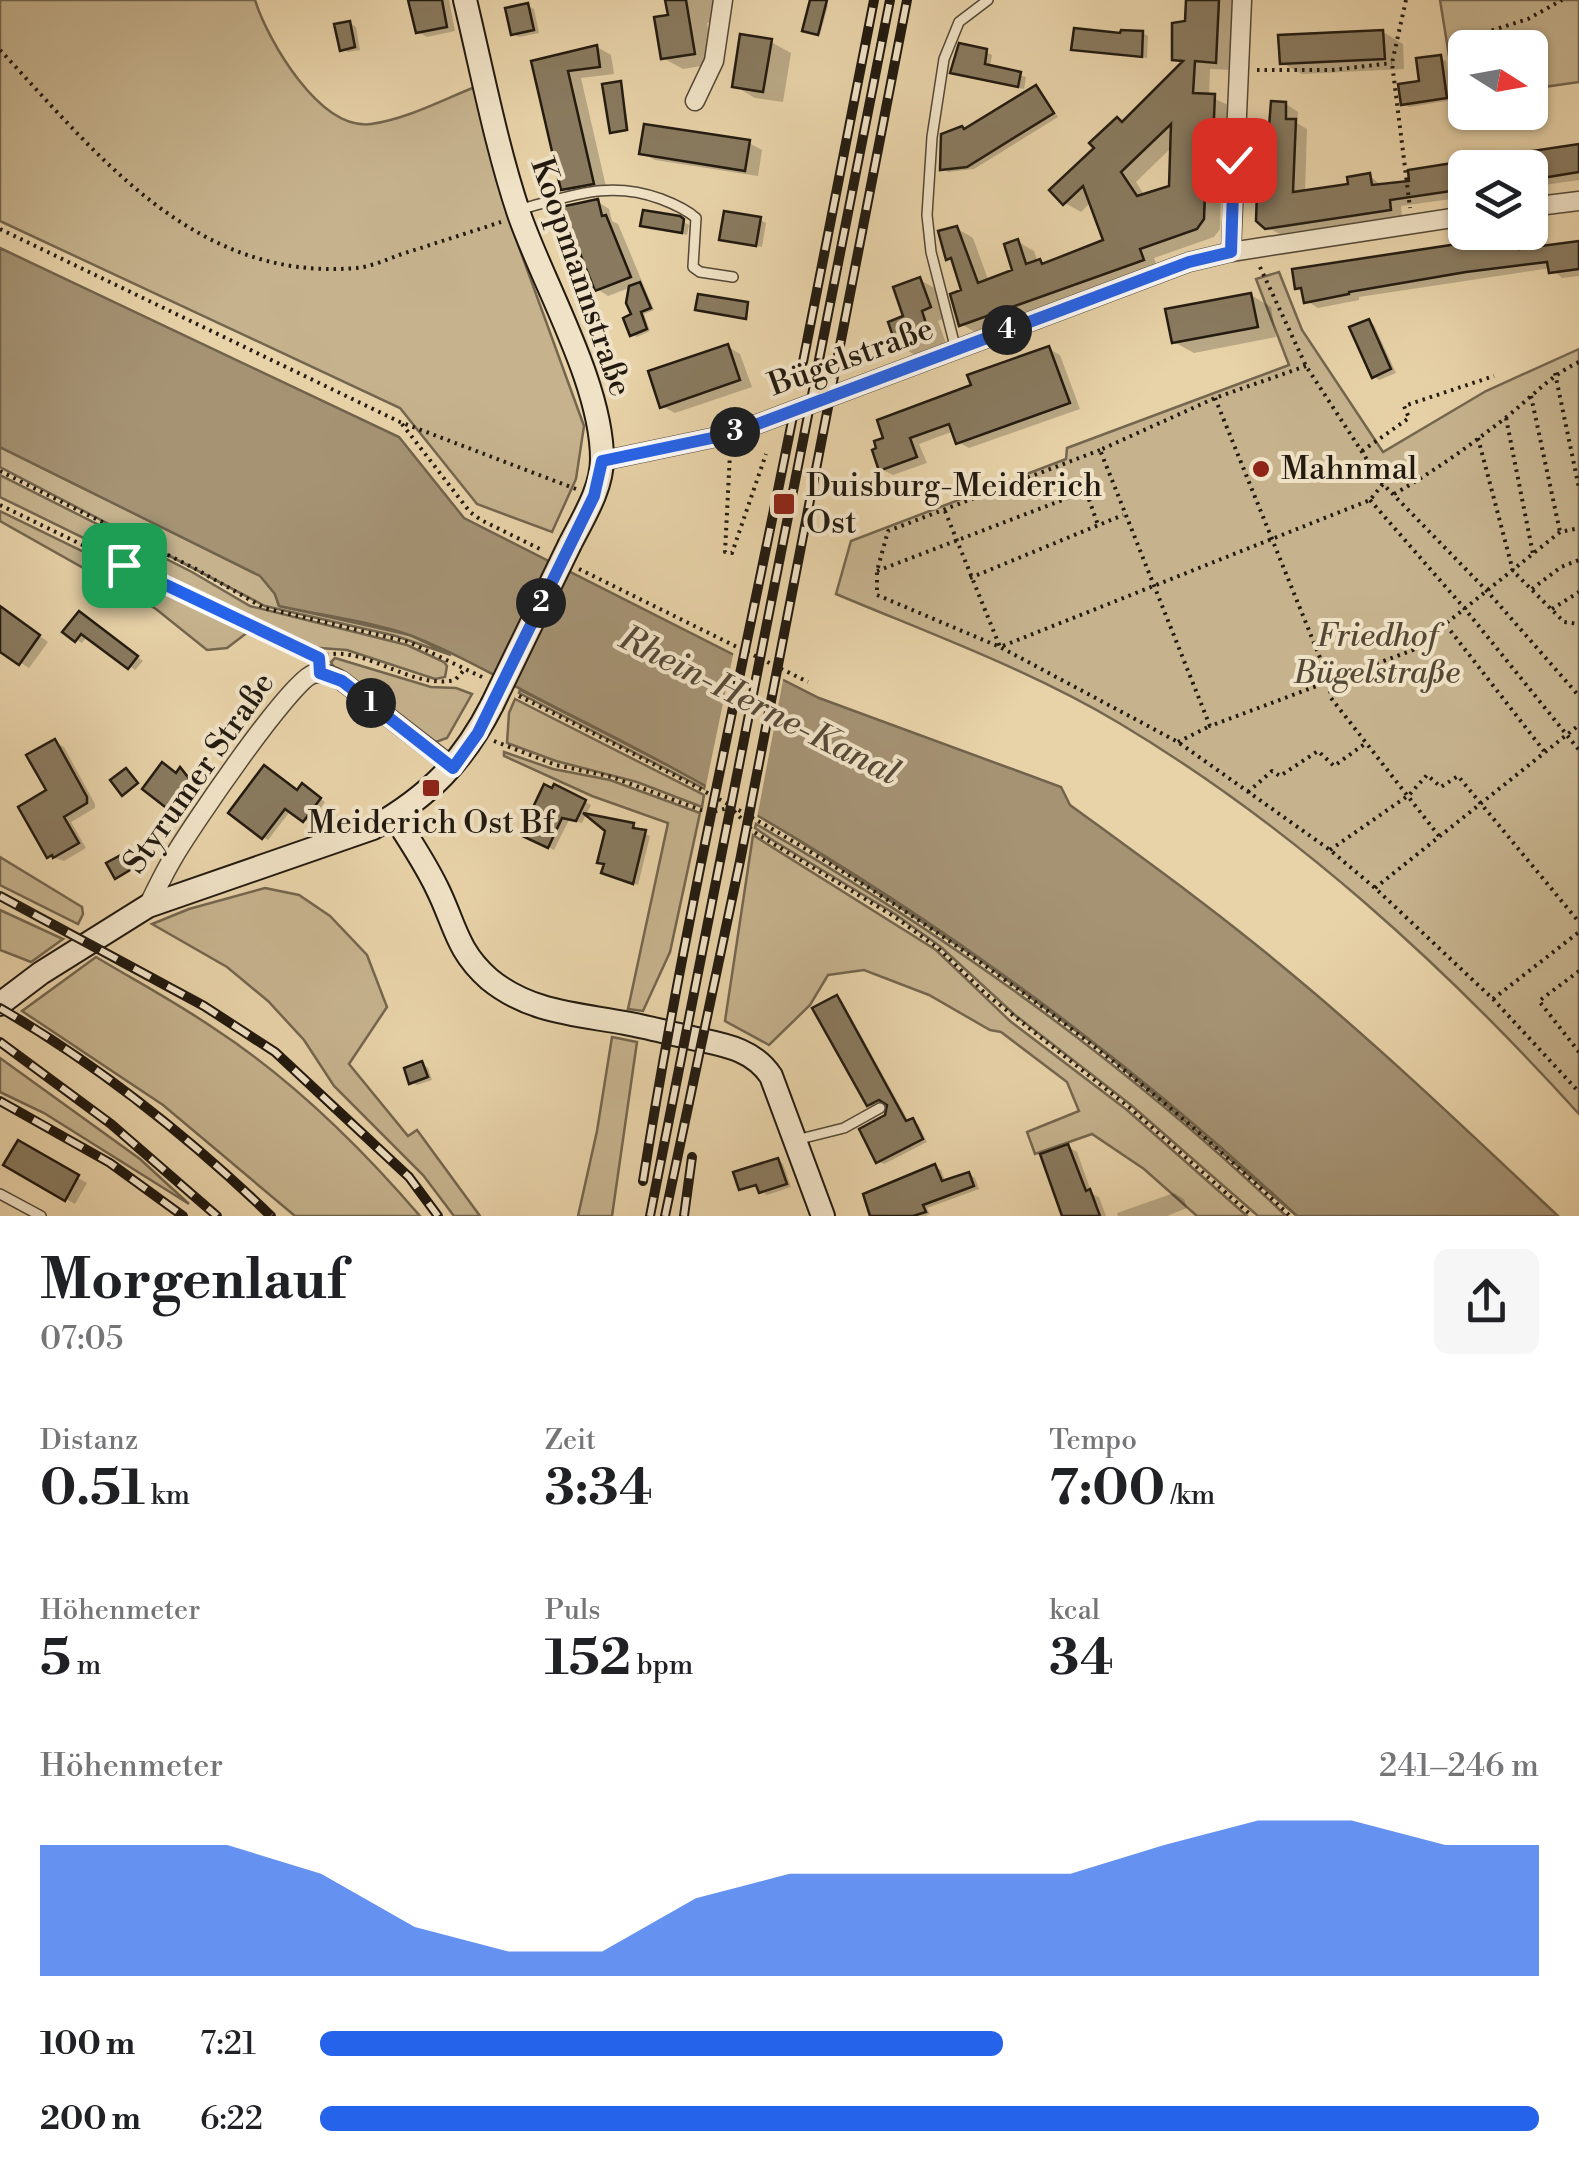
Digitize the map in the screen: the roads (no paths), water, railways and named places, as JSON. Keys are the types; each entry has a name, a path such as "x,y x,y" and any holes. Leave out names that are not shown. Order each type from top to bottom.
{"street":[{"name":"Koopmannstraße","path":"384,822 440,782 478,733 562,554 594,496 602,461 594,408 519,212 464,0"},
{"path":"694,101 714,60 723,0"},
{"path":"1231,252 1242,0"},
{"path":"1548,205 1579,201"},
{"name":"Bügelstraße","path":"602,461 731,434 1189,262 1253,248 1448,218"},
{"name":"Styrumer Straße","path":"148,906 174,856 258,736 292,692 313,674 332,675 342,681 453,768"},
{"path":"384,822 439,892 467,956 515,996 546,1010 740,1050 761,1061 772,1076 823,1216"},
{"name":"Styrumer Straße","path":"0,1004 40,973 148,906 384,822"}],"lane":[{"path":"956,350 931,252 927,215 932,137 944,59 959,22 988,0"},
{"path":"519,212 606,188 647,194 696,218 692,267 733,277"},
{"path":"796,1140 844,1128 880,1108"},
{"path":"0,1194 41,1216"}],"water":[{"name":"Rhein-Herne-Kanal","path":"0,248 399,437 464,518 819,698 1061,787 1070,805 1208,907 1323,1000 1558,1216 1297,1216 1130,1071 1043,1004 954,940 769,822 673,768 433,645 381,627 279,606 275,594 260,576 0,447"}],"railway":[{"path":"803,362 874,0"},
{"path":"650,1216 890,0"},
{"path":"665,1216 740,861 907,0"},
{"path":"643,1181 695,892 794,411"},
{"path":"0,896 204,1006 275,1052 409,1177 438,1216"},
{"path":"0,1008 72,1053 142,1104 271,1216"},
{"path":"0,1042 111,1124 217,1216"},
{"path":"0,1101 110,1163 183,1216"},
{"path":"684,1216 692,1157"}],"place":[{"name":"Mahnmal","path":"1261,469"},
{"name":"Duisburg-Meiderich Ost","path":"784,504"},
{"name":"Meiderich Ost Bf","path":"431,788"}],"park label":[{"name":"Friedhof Bügelstraße","path":"1377,654"}]}
